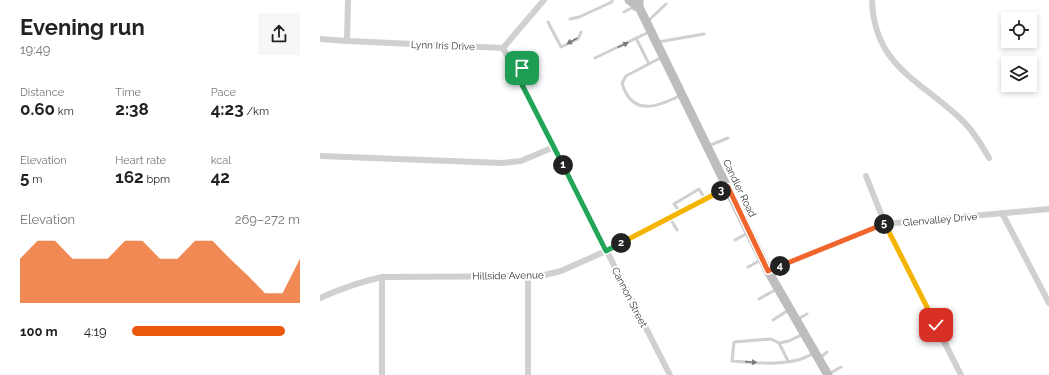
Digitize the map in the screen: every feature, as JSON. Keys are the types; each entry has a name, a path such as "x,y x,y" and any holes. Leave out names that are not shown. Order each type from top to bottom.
{"main road":[{"name":"Candler Road","path":"629,0 640,6 656,42 768,271 828,375"}],"street":[{"path":"347,41 348,0"},
{"path":"503,48 544,0"},
{"path":"872,0 873,18 876,30 889,55 906,74 962,120 974,133 990,158"},
{"name":"Lynn Iris Drive","path":"320,39 503,48"},
{"name":"Cannon Street","path":"503,48 670,375"},
{"path":"320,156 502,163 521,160 554,147"},
{"path":"866,176 885,224 961,375"},
{"name":"Hillside Avenue","path":"320,298 345,287 382,277 540,276 561,271 606,251 728,187"},
{"name":"Glenvalley Drive","path":"768,271 885,224 1049,209"},
{"path":"1002,213 1049,303"},
{"path":"528,276 528,375"},
{"path":"382,277 382,375"}],"lane":[{"path":"570,19 582,16 612,2 612,0"},
{"path":"647,22 666,4"},
{"path":"624,12 631,8 640,6"},
{"path":"548,22 561,47 578,39 581,32"},
{"path":"595,58 651,31"},
{"path":"656,42 704,34"},
{"path":"636,38 649,64"},
{"path":"664,56 626,76 622,83 625,91 636,104 645,108 671,100 682,94"},
{"path":"515,71 522,68"},
{"path":"708,146 728,138"},
{"path":"680,212 674,204 699,189 705,199"},
{"path":"670,217 677,230"},
{"path":"735,240 750,232"},
{"path":"748,267 762,259"},
{"path":"759,299 778,288"},
{"path":"773,320 790,309"},
{"path":"796,320 807,314"},
{"path":"804,334 789,341 779,343 770,339 734,342 732,361 767,364 798,360 827,352"},
{"path":"779,343 788,361"},
{"path":"828,375 841,367"}],"route":[{"path":"522,68 515,71 606,251 728,187 768,271 885,224 936,325"}]}
